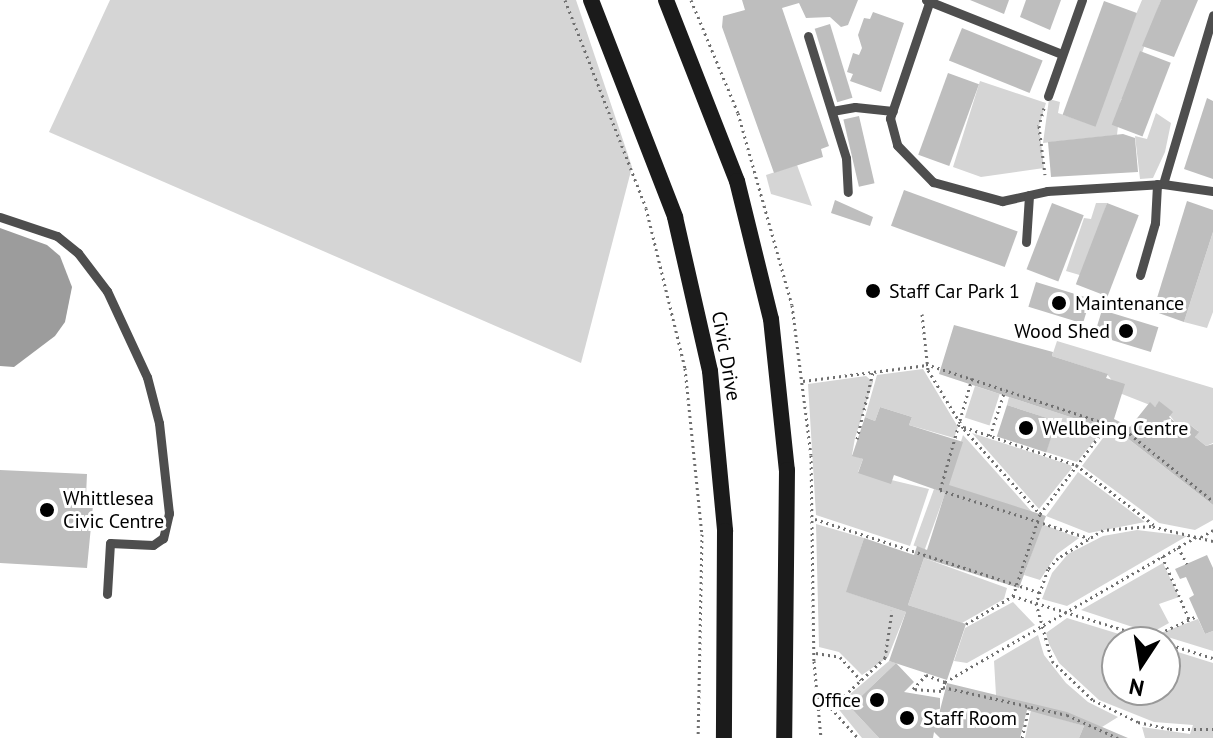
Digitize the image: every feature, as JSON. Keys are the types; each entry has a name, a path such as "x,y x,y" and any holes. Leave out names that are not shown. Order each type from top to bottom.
{"main road":[{"name":"Civic Drive","path":"591,0 675,217 710,371 725,531 724,738"},
{"path":"666,0 737,181 771,319 787,470 784,738"}],"lane":[{"path":"1048,96 1082,0"},
{"path":"1062,54 928,1 893,111 897,145 933,182 984,200 1047,191 1160,184 1213,191"},
{"path":"1140,275 1155,223 1160,184 1213,15"},
{"path":"808,36 846,158 848,192"},
{"path":"832,111 855,107 893,111"},
{"path":"1026,242 1029,195"},
{"path":"0,217 57,236 78,253 107,291 147,377 159,423 169,513 163,538 153,545 110,543 107,594"}],"path":[{"path":"565,0 646,208 685,368 702,534 698,738"},
{"path":"1047,191 1039,126 1048,96"},
{"path":"922,314 926,364 962,426 1040,514"},
{"path":"803,381 926,364 1125,430 1213,501"},
{"path":"857,439 873,372"},
{"path":"972,378 962,426 940,490 1089,538"},
{"path":"990,436 1005,390"},
{"path":"966,624 1013,596 1040,514 1109,423"},
{"path":"962,426 1078,466 1157,527"},
{"path":"814,519 1039,592"},
{"path":"1213,541 1157,527 1122,527 1089,538 1058,558 1036,603 1040,628 1052,661 1093,700 1138,722 1170,729 1213,729"},
{"path":"1118,738 1067,715 944,684 926,675 913,689 941,691 944,684 1162,556 1213,530"},
{"path":"1178,547 1187,564"},
{"path":"1162,556 1189,619"},
{"path":"1013,596 1111,626"},
{"path":"818,708 831,708 887,654 892,611"},
{"path":"1174,626 1197,616"},
{"path":"1181,648 1213,658"},
{"path":"814,653 840,657 861,680"},
{"path":"1022,738 1029,707"},
{"path":"831,708 858,738"}],"shaded area":[{"path":"110,0 576,0 632,167 581,363 49,132"},
{"path":"1142,0 1161,0 1125,100 1121,99 1117,135 1043,143 1049,99 1060,102 1058,113 1090,124"},
{"path":"980,81 1046,103 1039,126 1044,168 981,177 953,167"},
{"path":"1156,113 1171,123 1165,152 1153,178 1140,179 1135,136 1147,139"},
{"path":"797,165 812,206 771,194 766,175"},
{"path":"1096,203 1107,203 1083,276 1066,271 1084,218 1091,219"},
{"path":"0,228 47,245 60,256 72,287 65,322 55,336 14,367 0,366"},
{"path":"1213,232 1213,312 1207,328 1184,322"},
{"path":"1057,341 1213,388 1213,443 1206,446 1195,437 1198,431 1185,421 1181,426 1175,422 1159,402 1155,407 1122,394 1107,374 1052,356"},
{"path":"923,369 958,427 954,438 909,425 912,417 880,407 875,421 865,417 877,375"},
{"path":"866,376 873,382 852,455 863,459 858,472 929,489 910,546 816,515 808,384"},
{"path":"975,386 1000,394 990,425 965,417"},
{"path":"1009,397 1104,428 1077,462 1046,452 1056,421 1007,405"},
{"path":"1109,430 1122,434 1213,505 1213,520 1195,530 1159,523 1082,466"},
{"path":"972,433 1070,465 1072,468 1039,509"},
{"path":"963,435 1033,513 947,486"},
{"path":"1078,472 1145,522 1089,533 1046,516"},
{"path":"934,489 945,493 925,549 913,545"},
{"path":"816,524 864,538 847,592 906,612 888,657 862,675 839,652 819,647"},
{"path":"1042,524 1079,538 1057,554 1040,580 1024,575"},
{"path":"1137,530 1187,536 1067,606 1042,599 1052,573 1068,554 1103,536"},
{"path":"924,558 1007,588 1004,599 962,623 908,605"},
{"path":"1163,563 1179,597 1159,604 1169,623 1164,626 1130,626 1081,610"},
{"path":"1013,602 1035,625 967,663 954,661 965,628"},
{"path":"1067,618 1101,628 1101,701 1059,663 1046,633"},
{"path":"1198,619 1205,634 1213,631 1213,651 1181,641 1179,626"},
{"path":"1038,635 1044,655 1066,683 1088,702 1118,717 1102,727 996,695 994,661"},
{"path":"1181,653 1213,663 1213,738 1145,738 1142,727 1190,734 1193,725 1154,722 1114,706 1181,706"},
{"path":"889,661 896,663 850,707 879,738 862,738 836,706"},
{"path":"1031,710 1084,726 1079,738 1025,738"}],"building":[{"path":"742,0 858,0 848,25 841,27 830,17 806,18 799,3 782,8 829,146 821,149 823,157 774,173 722,27 723,16 745,10"},
{"path":"970,0 1009,0 1004,14"},
{"path":"1026,0 1061,0 1050,30 1020,17"},
{"path":"1161,0 1198,0 1174,57 1142,46"},
{"path":"1104,1 1137,13 1096,127 1063,115"},
{"path":"873,12 904,23 881,92 850,81 853,74 847,72 853,53 859,55 862,48 858,35 864,18 870,19"},
{"path":"830,24 853,98 837,102 815,29"},
{"path":"962,28 1043,61 1030,93 949,60"},
{"path":"1140,51 1171,63 1142,137 1112,125"},
{"path":"948,73 979,84 949,166 918,155"},
{"path":"1207,98 1213,101 1213,179 1184,169"},
{"path":"859,116 875,183 859,187 843,120"},
{"path":"1123,134 1135,138 1138,172 1051,177 1048,142"},
{"path":"904,190 1018,231 1005,267 891,226"},
{"path":"835,200 873,217 870,226 831,213"},
{"path":"1187,201 1213,210 1213,232 1184,322 1153,311"},
{"path":"1052,203 1084,215 1058,281 1027,269"},
{"path":"1107,203 1139,215 1108,296 1076,284"},
{"name":"Maintenance","path":"1036,282 1091,299 1083,324 1028,307"},
{"name":"Wood Shed","path":"1102,310 1158,327 1151,352 1094,335"},
{"path":"954,325 1053,352 1052,356 1108,374 1106,378 1125,384 1114,419 1130,427 1150,402 1155,407 1159,401 1173,412 1169,417 1175,422 1181,426 1185,421 1199,432 1195,437 1206,446 1213,444 1213,505 1122,434 939,374"},
{"name":"Wellbeing Centre","path":"1007,405 1056,421 1046,452 997,436"},
{"path":"880,407 912,417 909,425 963,442 949,485 1046,516 1019,588 924,558 908,605 966,624 947,680 889,661 906,612 846,592 864,538 914,555 917,546 927,550 945,493 894,475 891,484 858,473 863,459 852,456 865,417 875,421"},
{"name":"Whittlesea Civic Centre","path":"0,470 87,474 86,496 94,495 87,568 0,563"},
{"path":"1207,555 1213,568 1213,631 1205,634 1189,598 1194,595 1186,577 1180,579 1175,569"},
{"path":"896,663 914,682 904,692 940,698 940,710 947,683 1067,712 1128,738 1079,738 1084,726 1027,710 1020,738 940,738 934,732 933,738 879,738 850,707"}],"place":[{"name":"Staff Car Park 1","path":"873,291"},
{"name":"Maintenance","path":"1059,303"},
{"name":"Wood Shed","path":"1126,331"},
{"name":"Wellbeing Centre","path":"1026,428"},
{"name":"Whittlesea Civic Centre","path":"47,510"},
{"name":"Office","path":"877,700"},
{"name":"Staff Room","path":"907,718"}]}
